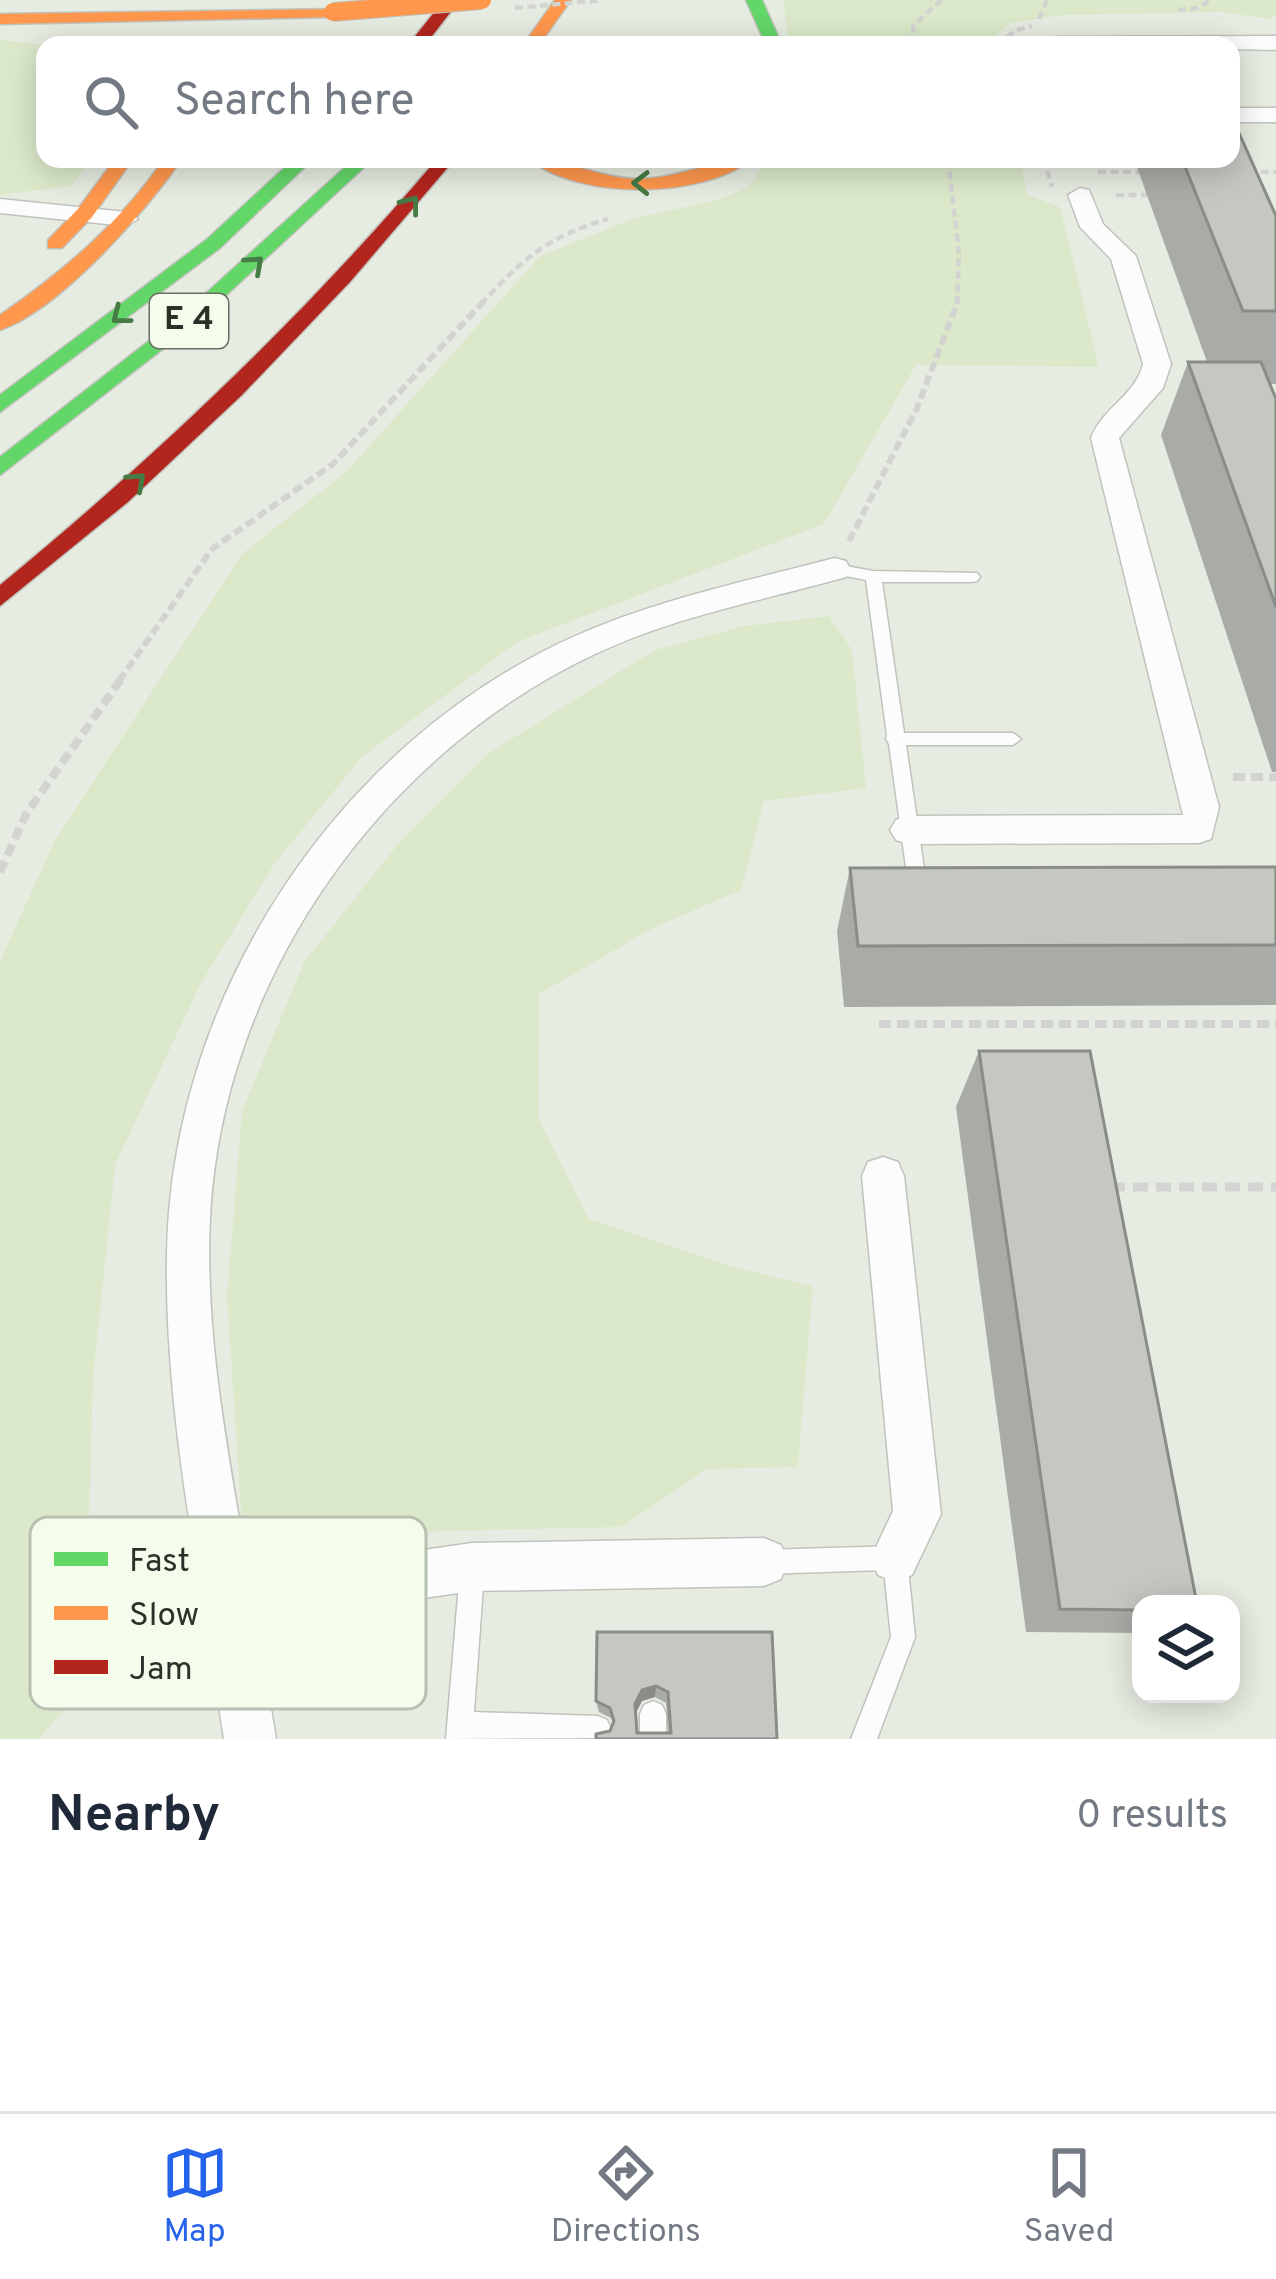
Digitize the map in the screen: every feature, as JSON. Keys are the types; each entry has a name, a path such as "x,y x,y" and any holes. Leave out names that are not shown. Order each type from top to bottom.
{"main road":[{"path":"423,36 452,0"},
{"path":"0,20 210,20 482,0"},
{"path":"474,30 496,0"},
{"path":"537,36 563,0"},
{"path":"750,5 769,36"},
{"path":"234,36 253,21 281,14"},
{"path":"0,20 100,26 141,36"},
{"path":"35,261 85,213 118,168"},
{"path":"0,324 49,292 154,193 167,168"},
{"name":"E 4","path":"0,404 213,244 295,168"},
{"name":"E 4","path":"0,468 101,395 261,260 355,168"},
{"path":"0,598 264,368 378,246 439,168"},
{"path":"558,168 577,177 651,184 689,181 721,168"}],"street":[{"path":"1240,43 1276,43"},
{"path":"1240,116 1276,115"},
{"path":"908,830 1199,830 1198,793 1105,438 1153,382 1157,364 1123,256 1092,227 1081,195"},
{"path":"0,206 126,219"},
{"path":"215,1517 190,1352 192,1179 220,1054 257,963 303,884 381,789 428,742 496,693 622,628 854,572"},
{"path":"883,1175 917,1514 896,1558"},
{"path":"426,1574 472,1567 764,1562"},
{"path":"245,1709 250,1739"}],"lane":[{"path":"939,896 916,887 894,739 854,572 972,577"},
{"path":"894,739 1013,739"},
{"path":"764,1562 896,1558 903,1637 864,1738 847,1739"},
{"path":"472,1567 459,1731 598,1729"}],"path":[{"path":"915,36 914,26 940,0"},
{"path":"1037,24 1047,0"},
{"path":"854,572 958,302 959,254 949,168"},
{"path":"1046,168 1054,195 1167,194"},
{"path":"1081,195 1073,172 1163,172"},
{"path":"1231,172 1276,172"},
{"path":"0,872 26,814 212,549 333,464 527,254 572,229 625,214"},
{"path":"879,1024 1276,1024"},
{"path":"1088,1187 1276,1187"}],"green space":[{"path":"783,0 1276,0 1276,15 1270,19 1221,12 1062,15 1011,23 995,36 788,36"},
{"path":"0,40 36,44 36,168 85,168 71,186 0,195"},
{"path":"762,168 1022,168 1027,195 1060,207 1099,367 916,365 824,524 517,642 362,757 275,863 201,983 115,1165 93,1379 89,1517 30,1517 30,1709 66,1709 38,1739 0,1739 0,961 55,840 242,554 346,472 540,256 635,218 721,199 748,187"},
{"path":"829,616 852,650 866,788 764,801 741,890 653,928 539,994 538,1117 589,1219 730,1266 813,1286 798,1467 707,1469 621,1527 426,1533 426,1517 242,1517 227,1297 242,1111 304,962 398,844 487,754 655,650 744,626"}],"building":[{"path":"1240,135 1276,216 1276,311 1243,311 1186,168 1240,168"},
{"path":"1188,362 1261,362 1276,399 1276,607"},
{"path":"1276,867 1276,945 858,946 850,868"},
{"path":"979,1051 1090,1051 1195,1595 1132,1595 1132,1610 1060,1609"},
{"path":"597,1632 772,1632 777,1739 596,1739 596,1734 610,1731 614,1721 610,1708 596,1701","holes":["656,1686 668,1692 671,1733 637,1733 635,1704 642,1690"]}],"traffic: fast":[{"path":"754,0 770,36"},
{"path":"0,405 213,244 295,168"},
{"path":"0,468 188,320 354,168"}],"traffic: slow":[{"path":"333,12 482,0"},
{"path":"537,36 563,0"},
{"path":"0,19 333,12"},
{"path":"55,244 118,168"},
{"path":"0,324 96,250 167,168"},
{"path":"558,168 588,178 640,184 723,168"}],"traffic: jam":[{"path":"423,36 452,0"},
{"path":"0,598 235,390 343,278 438,168"}]}
